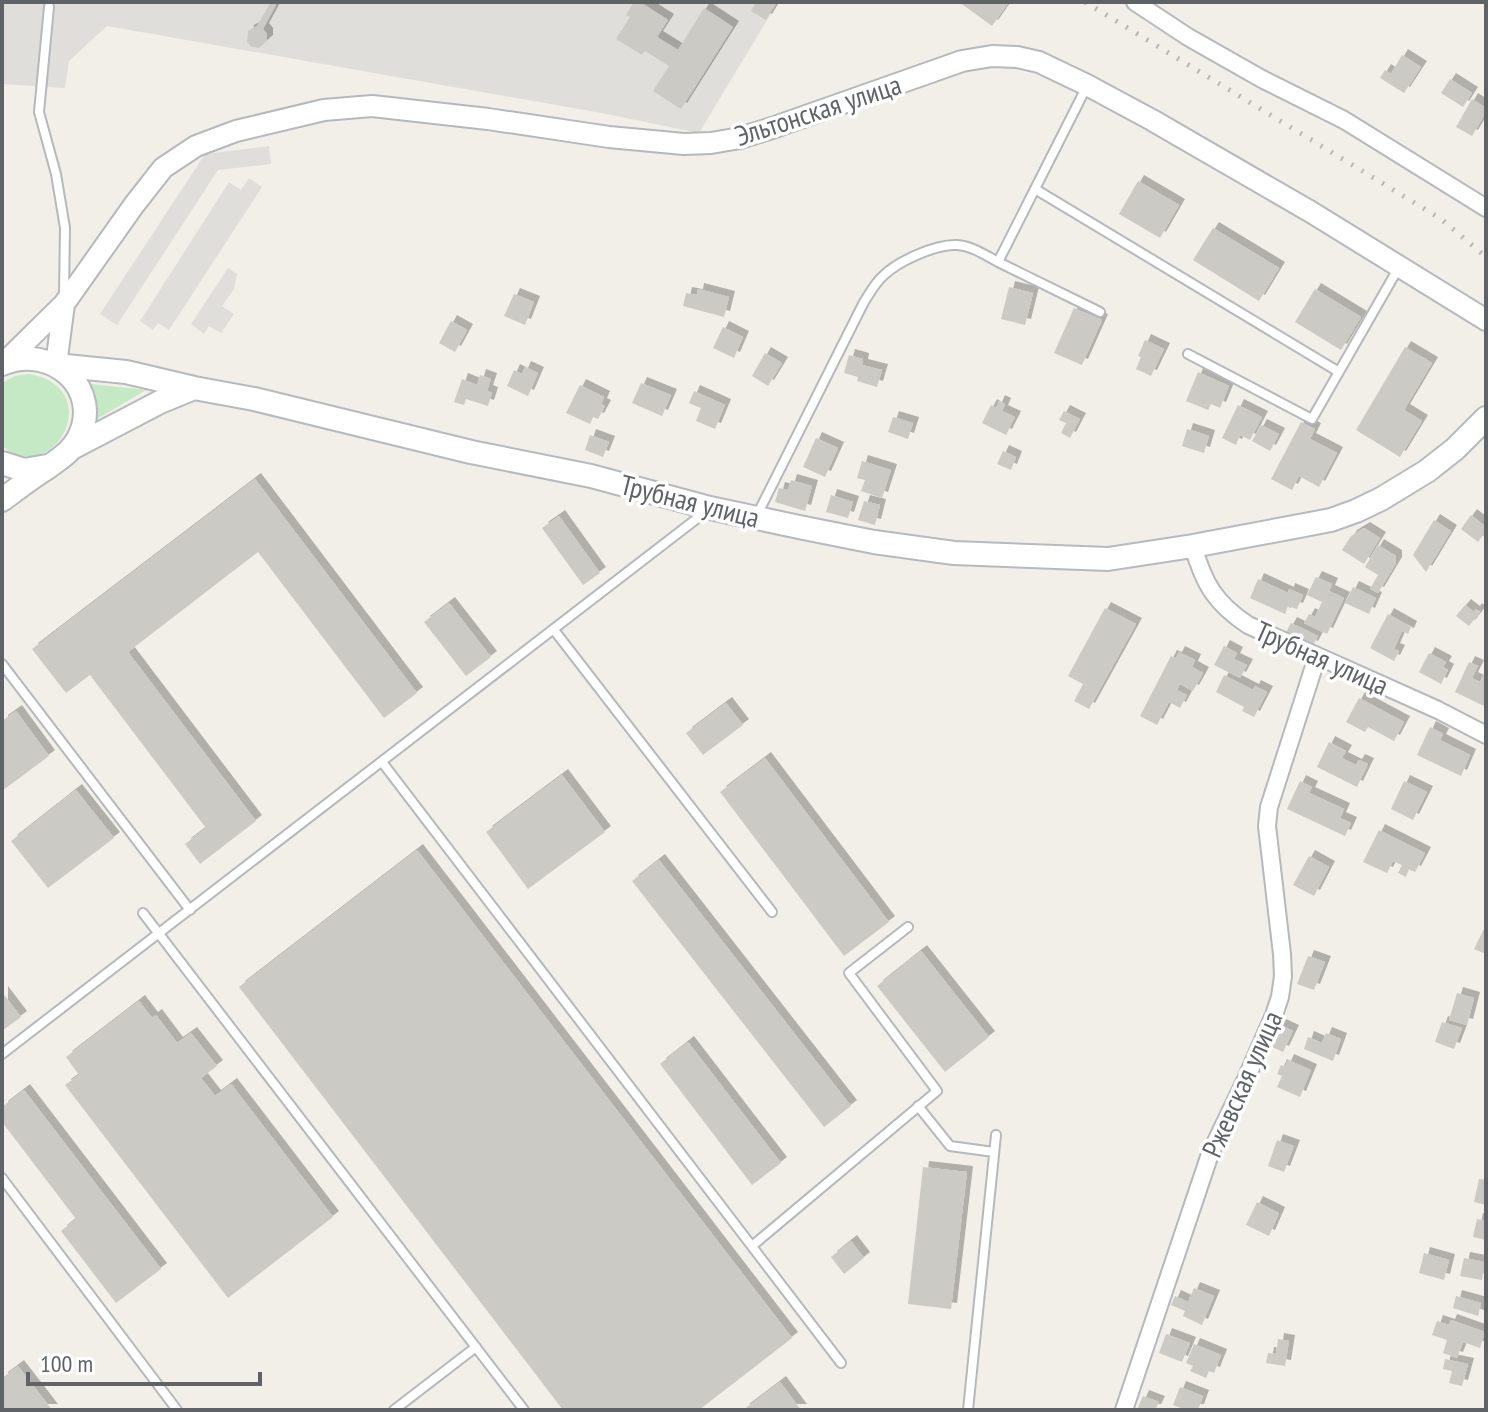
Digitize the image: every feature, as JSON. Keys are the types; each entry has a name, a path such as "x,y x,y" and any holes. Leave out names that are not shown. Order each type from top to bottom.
{"main road":[{"name":"Трубная улица","path":"3,363 33,357 56,365 126,372 254,399 471,452 591,476 710,508 874,542 954,553 1108,559 1331,520 1356,511 1427,471 1486,418"},
{"path":"2,500 62,458 79,436 84,409 81,394 74,382 56,365"},
{"path":"72,448 160,402 194,388"},
{"path":"2,463 24,470 49,466"}],"street":[{"path":"1135,2 1188,37 1262,79 1344,120 1486,208"},
{"name":"Эльтонская улица","path":"3,363 64,304 163,168 196,146 236,131 324,110 372,106 609,137 684,144 711,143 772,128 962,61 992,56 1039,62 1087,85 1311,212 1486,320"},
{"path":"56,365 64,304"},
{"name":"Трубная улица","path":"1193,546 1201,573 1217,599 1248,625 1438,710 1486,735"},
{"name":"Ржевская улица","path":"1124,1410 1210,1154 1280,997 1282,954 1267,826 1269,807 1317,657"}],"lane":[{"path":"49,7 39,112 56,174 65,228 64,304"},
{"path":"998,262 1087,85"},
{"path":"1035,189 1339,372"},
{"path":"756,518 864,302 882,276 905,259 955,245 974,249 1100,312"},
{"path":"1188,354 1312,419 1399,267"},
{"path":"2,1054 710,508"},
{"path":"554,630 772,912"},
{"path":"2,664 190,910"},
{"path":"382,762 841,1363"},
{"path":"143,913 524,1410"},
{"path":"752,1246 937,1091 849,973 908,927"},
{"path":"918,1106 950,1146 994,1152"},
{"path":"968,1410 996,1135"},
{"path":"2,1178 177,1410"},
{"path":"394,1410 476,1347"}],"shaded area":[{"path":"2,2 778,2 699,133 107,26 69,61 65,88 2,84"},
{"path":"269,146 271,164 218,170 117,325 100,314 205,154"},
{"path":"249,178 262,187 169,330 158,323 153,330 140,321 229,182 241,190"},
{"path":"228,268 237,274 234,289 222,306 234,314 221,333 209,326 204,334 191,324"}],"green space":[{"path":"29,374 53,383 65,397 69,414 65,431 54,446 39,455 21,456 2,446 2,383 15,376"},
{"path":"82,383 146,390 90,423"}],"building":[{"path":"271,2 276,5 263,29 267,41 259,48 252,47 247,42 248,31 257,26"},
{"path":"634,2 640,2 668,20 657,37 678,50 704,8 733,27 681,109 653,91 669,66 645,51 642,55 616,39 630,17 626,15"},
{"path":"756,2 777,2 766,20 751,11"},
{"path":"959,2 1009,2 992,26"},
{"path":"1402,55 1421,67 1404,93 1380,78 1385,70 1391,74"},
{"path":"1450,79 1472,93 1463,107 1441,93"},
{"path":"1472,99 1486,108 1486,112 1472,136 1456,127"},
{"path":"1138,181 1179,205 1160,238 1119,214"},
{"path":"1213,228 1279,268 1259,301 1193,260"},
{"path":"1009,287 1033,293 1025,325 1001,319"},
{"path":"698,289 729,297 724,317 683,306 686,293 697,295"},
{"path":"1315,289 1361,317 1341,350 1295,322"},
{"path":"514,294 534,302 525,325 504,316"},
{"path":"1074,308 1102,320 1082,365 1054,353"},
{"path":"451,321 467,330 455,352 439,343"},
{"path":"723,327 743,337 734,358 713,348"},
{"path":"1145,340 1164,349 1151,376 1136,369"},
{"path":"1405,347 1432,363 1404,410 1422,421 1400,457 1356,430"},
{"path":"765,353 782,363 768,386 752,376"},
{"path":"849,355 863,359 862,365 882,370 877,387 844,373"},
{"path":"525,367 538,373 528,396 507,386 514,370 522,374"},
{"path":"1198,372 1229,386 1220,408 1211,404 1208,410 1186,401"},
{"path":"480,375 491,379 487,391 492,393 488,406 466,399 464,405 454,402 462,379 477,385"},
{"path":"641,383 671,395 662,416 632,403"},
{"path":"580,385 604,397 601,404 605,406 598,419 593,417 590,424 566,413"},
{"path":"694,391 725,405 715,429 696,421 701,408 689,403"},
{"path":"999,401 1005,404 1002,411 1015,417 1006,435 982,423 991,405 996,408"},
{"path":"1238,405 1262,417 1250,440 1240,435 1236,445 1222,438"},
{"path":"1064,411 1080,419 1070,438 1061,433 1066,423 1059,420"},
{"path":"893,417 913,423 908,439 888,432"},
{"path":"1301,422 1315,429 1310,439 1337,453 1319,487 1299,476 1292,490 1271,479"},
{"path":"1261,425 1279,434 1270,451 1252,441"},
{"path":"1187,429 1209,436 1204,453 1182,446"},
{"path":"590,435 609,442 603,457 585,450"},
{"path":"816,438 838,448 825,477 803,467"},
{"path":"1003,451 1016,457 1011,470 997,464"},
{"path":"862,461 891,470 882,498 861,491 865,480 857,478"},
{"path":"255,479 417,693 384,718 258,552 128,652 256,821 200,864 185,844 206,828 90,675 66,693 32,649"},
{"path":"791,480 812,486 805,511 775,502 779,488 788,490"},
{"path":"831,495 853,502 848,518 826,512"},
{"path":"864,501 880,505 875,525 858,520"},
{"path":"1471,515 1486,527 1478,542 1461,529"},
{"path":"559,516 600,573 583,585 542,528"},
{"path":"1434,520 1451,531 1426,572 1413,555"},
{"path":"1364,528 1380,538 1364,564 1342,550 1351,536"},
{"path":"1378,545 1396,556 1396,563 1378,593 1370,589 1378,575 1365,567"},
{"path":"1316,577 1332,584 1329,591 1344,598 1327,634 1304,623 1309,614 1315,617 1322,602 1307,595"},
{"path":"1258,579 1288,593 1289,589 1303,595 1297,609 1288,606 1285,614 1250,598"},
{"path":"1353,587 1376,598 1369,614 1345,603"},
{"path":"449,603 491,657 466,676 424,622"},
{"path":"1465,605 1474,612 1476,609 1480,612 1469,626 1456,616"},
{"path":"1105,608 1136,624 1089,709 1074,701 1083,684 1068,676"},
{"path":"1388,614 1411,627 1408,634 1402,631 1394,649 1399,651 1394,661 1370,648"},
{"path":"1291,623 1318,636 1312,647 1285,634"},
{"path":"1224,646 1237,653 1234,659 1247,665 1240,678 1214,665"},
{"path":"1179,652 1195,660 1192,667 1203,673 1193,691 1180,684 1177,690 1187,695 1180,708 1169,702 1157,725 1140,716 1171,656 1176,658"},
{"path":"1429,653 1446,662 1443,667 1448,670 1441,684 1419,672"},
{"path":"1469,662 1478,666 1472,678 1480,682 1486,669 1486,707 1455,692"},
{"path":"1224,675 1253,690 1255,686 1267,692 1254,717 1242,711 1244,707 1216,692"},
{"path":"1359,698 1404,722 1394,741 1368,727 1365,732 1346,722"},
{"path":"726,703 743,725 703,755 686,733"},
{"path":"16,711 49,756 2,791 2,721"},
{"path":"1430,727 1443,734 1440,740 1470,755 1461,776 1417,755"},
{"path":"1329,742 1346,751 1342,758 1356,765 1359,760 1368,764 1357,787 1317,767"},
{"path":"765,758 889,922 844,956 720,792"},
{"path":"562,775 605,832 528,889 486,832"},
{"path":"1300,781 1312,787 1309,793 1344,809 1340,818 1351,823 1345,836 1287,809"},
{"path":"1404,781 1427,792 1413,820 1391,809"},
{"path":"76,790 114,838 48,888 11,841"},
{"path":"1379,830 1425,853 1415,872 1409,869 1406,877 1398,873 1402,865 1393,861 1387,873 1363,862"},
{"path":"417,850 792,1338 699,1410 563,1410 239,987"},
{"path":"1309,856 1329,867 1314,896 1293,885"},
{"path":"659,860 851,1106 824,1127 632,881"},
{"path":"1486,925 1486,954 1474,949"},
{"path":"921,951 989,1037 945,1072 877,986"},
{"path":"1308,956 1325,962 1314,990 1297,984"},
{"path":"2,992 21,1017 2,1031"},
{"path":"1457,993 1474,998 1467,1025 1449,1020"},
{"path":"139,1001 152,1018 156,1015 177,1043 191,1033 217,1066 201,1078 215,1096 231,1084 333,1217 228,1298 65,1085 79,1075 66,1057"},
{"path":"1442,1022 1462,1028 1454,1049 1435,1042"},
{"path":"1280,1025 1293,1031 1283,1052 1270,1046"},
{"path":"1326,1033 1341,1039 1333,1061 1304,1049 1308,1037 1322,1043"},
{"path":"688,1042 781,1163 752,1185 660,1064"},
{"path":"1288,1060 1311,1070 1300,1097 1277,1087 1282,1076 1277,1074 1281,1065 1285,1067"},
{"path":"24,1090 161,1269 116,1303 61,1231 76,1219 2,1122 2,1107"},
{"path":"1277,1140 1294,1146 1284,1172 1268,1166"},
{"path":"923,1167 967,1172 951,1309 908,1304"},
{"path":"1479,1179 1486,1180 1486,1205 1474,1202"},
{"path":"1257,1202 1279,1213 1269,1236 1246,1225"},
{"path":"1477,1219 1486,1221 1486,1240 1473,1237"},
{"path":"851,1241 864,1258 844,1274 831,1257"},
{"path":"1424,1253 1449,1260 1444,1280 1419,1273"},
{"path":"1464,1258 1485,1262 1482,1280 1460,1276"},
{"path":"1194,1288 1214,1296 1202,1325 1183,1316 1185,1311 1171,1305 1175,1296 1188,1302"},
{"path":"1456,1296 1481,1303 1478,1316 1453,1308"},
{"path":"1451,1320 1485,1332 1480,1348 1463,1342 1457,1358 1443,1353 1447,1340 1432,1335 1437,1321 1449,1325"},
{"path":"1166,1334 1190,1343 1182,1362 1159,1353"},
{"path":"1278,1339 1289,1341 1285,1366 1266,1363 1268,1353 1276,1354"},
{"path":"1194,1344 1221,1355 1214,1373 1209,1371 1206,1378 1190,1371 1193,1366 1186,1363"},
{"path":"1445,1359 1468,1364 1462,1386 1449,1383 1452,1371 1443,1369"},
{"path":"18,1366 52,1410 2,1410 2,1378"},
{"path":"780,1382 801,1410 743,1410"},
{"path":"1180,1387 1203,1396 1198,1410 1173,1405"},
{"path":"1143,1396 1159,1402 1155,1410 1137,1410"}],"railway":[{"path":"1085,2 1441,219 1486,257"}]}
